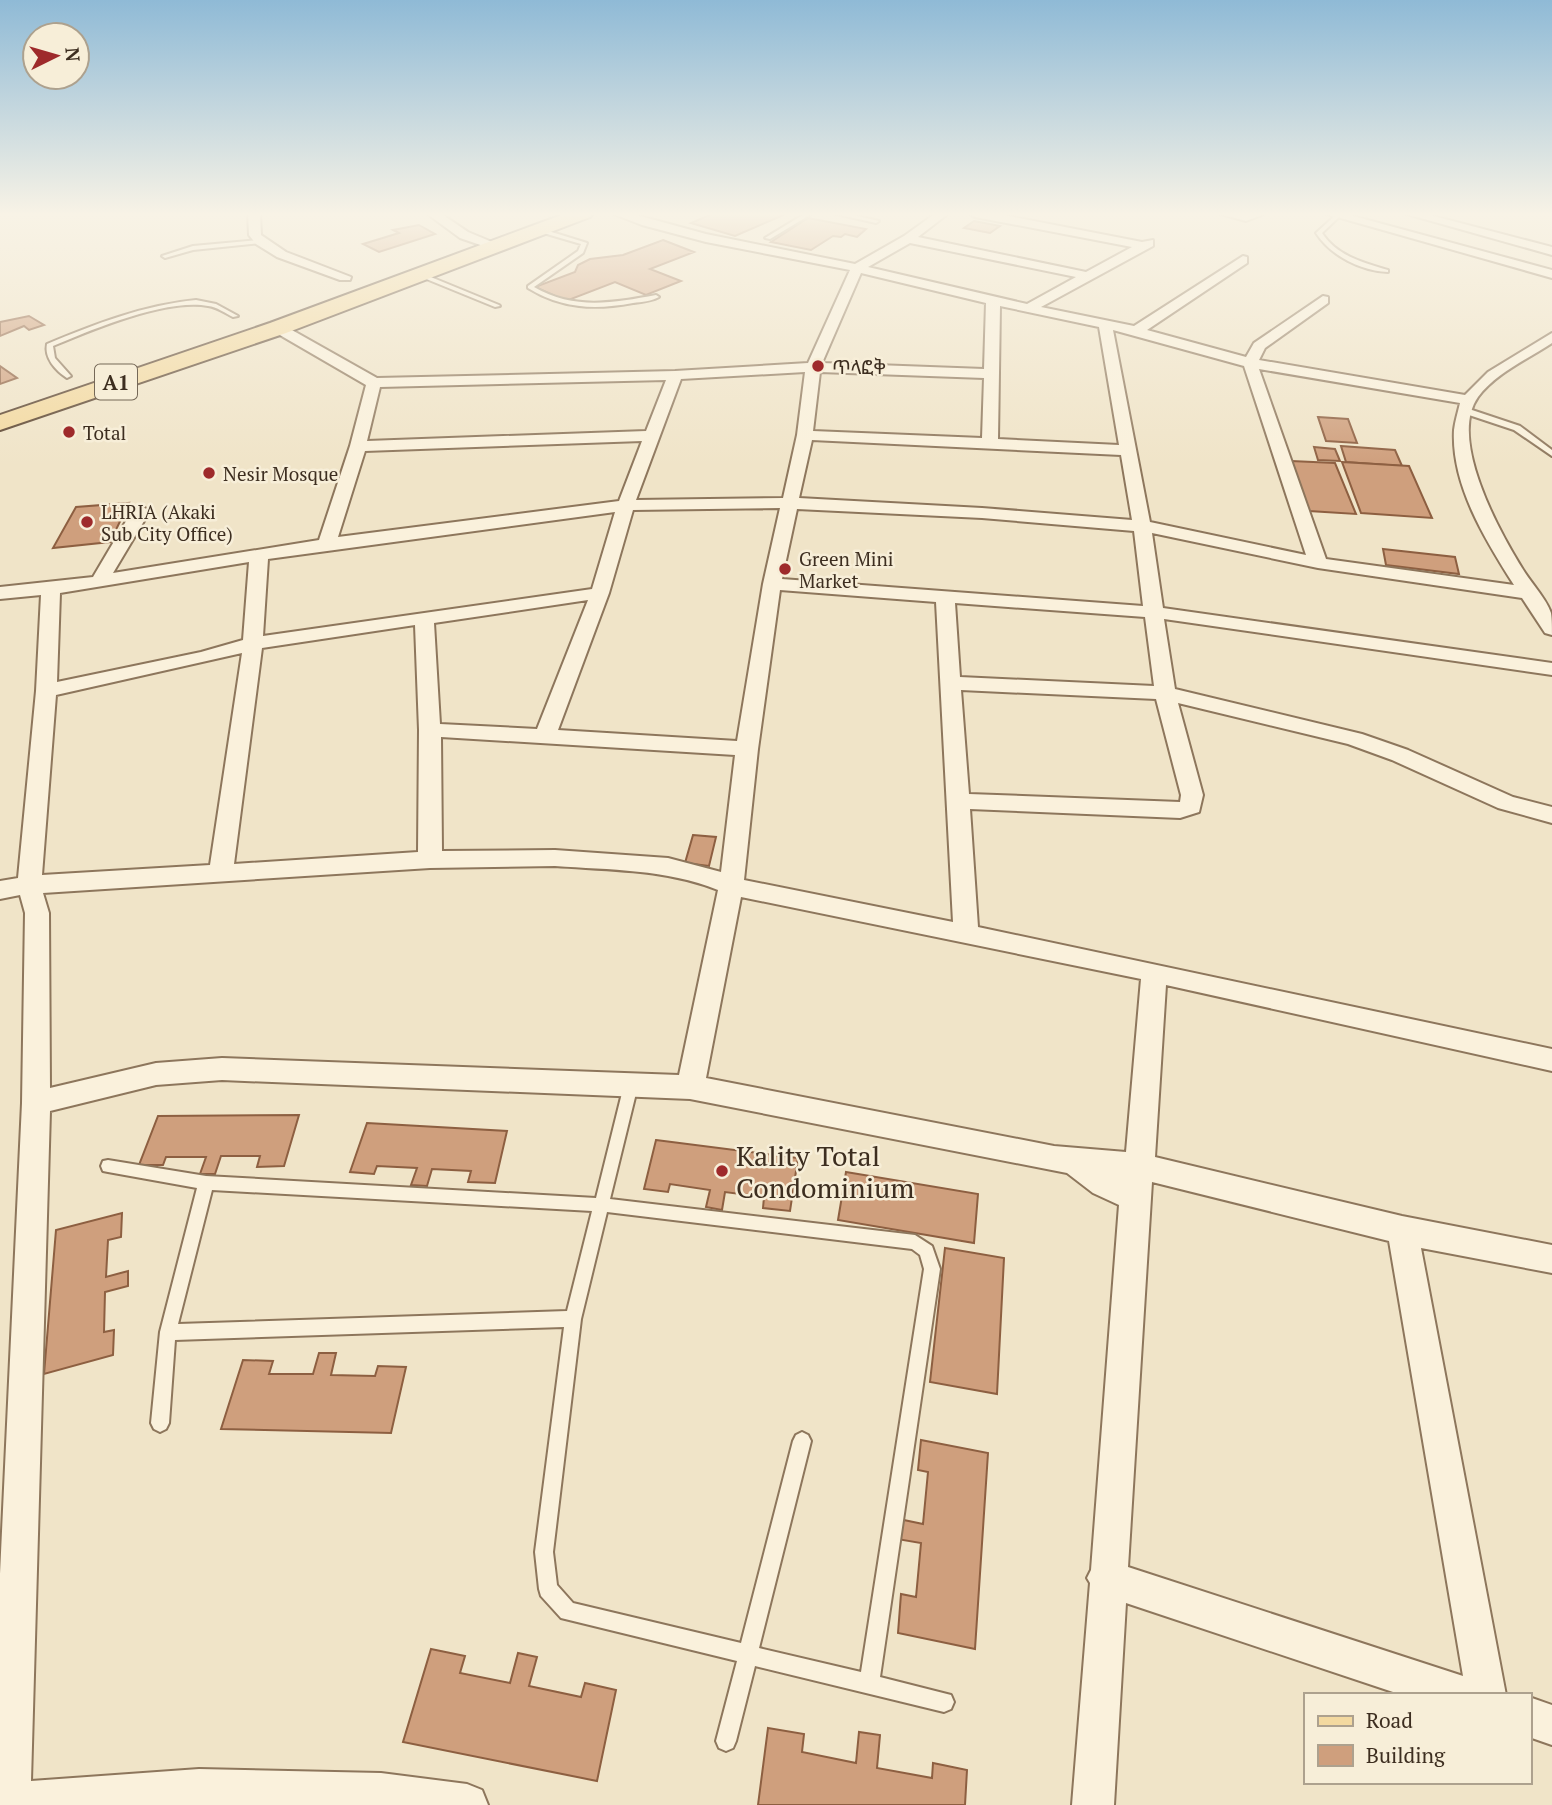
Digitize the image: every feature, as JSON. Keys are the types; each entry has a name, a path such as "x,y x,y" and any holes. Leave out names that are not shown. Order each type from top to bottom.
{"main road":[{"name":"A1","path":"0,423 361,297"},
{"path":"207,326 257,308"},
{"name":"A1","path":"0,400 92,368"}],"street":[{"path":"690,1087 731,886 747,749 772,584 805,435 813,367 843,297"},
{"path":"977,297 1136,331 1250,363 1468,406"},
{"path":"1029,308 1049,297"},
{"path":"1136,331 1187,297"},
{"path":"1318,563 1250,363 1259,346 1323,300"},
{"path":"990,443 993,301"},
{"path":"958,802 1180,810 1191,807 1192,795 1165,694 1142,526 1105,324"},
{"path":"278,328 374,383 675,375 813,367 991,374"},
{"path":"1552,338 1497,372 1468,406 1461,438 1465,468 1475,499 1552,629"},
{"path":"545,736 600,593 626,505 675,375"},
{"path":"327,544 358,446 374,383"},
{"path":"805,435 1127,450"},
{"path":"358,446 653,436"},
{"path":"0,593 51,589 327,544 626,505 790,503 982,513 1142,526 1318,563 1529,593"},
{"path":"99,582 141,512"},
{"path":"221,875 253,643 259,555"},
{"path":"772,584 1154,612 1552,670"},
{"path":"51,589 46,691 15,887 37,914 36,1103 5,1804 199,1790 381,1794 467,1805"},
{"path":"46,691 205,657 253,643 600,593"},
{"path":"945,597 966,934"},
{"path":"424,619 430,730 430,860"},
{"path":"950,683 1165,694 1354,739 1422,765 1506,803 1552,815"},
{"path":"430,730 747,749"},
{"path":"15,887 430,860 555,858 668,866 699,873 731,886 1154,972 1552,1060"},
{"path":"1093,1805 1107,1578 1154,972"},
{"path":"36,1103 183,1070 222,1069 690,1087 1074,1162 1098,1181 1137,1182 1552,1259"},
{"path":"1402,1230 1486,1693"},
{"path":"1107,1578 1456,1693"},
{"path":"1531,1718 1552,1725"}],"lane":[{"path":"475,297 496,306"},
{"path":"551,297 575,306 604,306 650,297"},
{"path":"67,376 48,350 50,345 67,338 174,304 211,304 235,316"},
{"path":"1468,406 1517,428 1552,454"},
{"path":"631,1085 573,1319 544,1552 548,1589 568,1611 944,1702"},
{"path":"108,1166 205,1183 601,1205 915,1242 927,1251 932,1269 901,1490 869,1685"},
{"path":"160,1423 168,1332 205,1183"},
{"path":"168,1332 573,1319"},
{"path":"726,1741 802,1441"}],"building":[{"path":"558,297 576,297 566,301"},
{"path":"29,316 44,325 29,330 24,326 0,336 0,322"},
{"path":"0,366 17,378 0,384"},
{"path":"1318,417 1348,419 1357,443 1326,441"},
{"path":"1341,446 1395,450 1402,466 1346,462"},
{"path":"1314,447 1335,449 1340,461 1318,460"},
{"path":"1291,461 1335,463 1356,514 1309,511"},
{"path":"1342,462 1409,466 1432,518 1361,513"},
{"path":"129,503 110,542 53,548 76,507"},
{"path":"1383,549 1455,557 1459,574 1386,565"},
{"path":"693,835 716,837 709,866 685,863"},
{"path":"299,1115 284,1166 257,1167 260,1156 221,1156 215,1174 200,1174 206,1157 166,1157 163,1165 139,1165 158,1116"},
{"path":"367,1123 507,1131 495,1183 468,1182 471,1171 432,1169 427,1186 411,1185 417,1168 377,1166 374,1174 350,1172"},
{"name":"Kality Total Condominium","path":"656,1140 798,1158 790,1211 763,1208 764,1197 725,1192 722,1210 706,1207 710,1190 670,1184 668,1192 644,1189"},
{"path":"846,1172 978,1194 974,1243 838,1220"},
{"path":"122,1213 121,1237 108,1240 106,1277 128,1271 128,1286 105,1292 104,1332 114,1330 113,1355 44,1374 56,1230"},
{"path":"945,1248 1004,1258 997,1394 930,1382"},
{"path":"319,1353 336,1353 331,1375 375,1376 378,1366 406,1367 391,1433 221,1429 243,1360 273,1361 269,1374 313,1374"},
{"path":"921,1440 988,1453 975,1649 898,1633 901,1594 916,1597 921,1543 897,1539 899,1519 923,1524 928,1472 918,1470"},
{"path":"431,1649 465,1656 460,1673 510,1683 518,1653 537,1657 529,1686 581,1697 585,1683 616,1690 597,1781 403,1742"},
{"path":"768,1728 804,1734 802,1752 856,1763 859,1732 880,1735 877,1768 932,1778 933,1763 967,1770 965,1805 758,1805"}],"place":[{"name":"ጥላፎቅ","path":"818,366"},
{"name":"Total","path":"69,432"},
{"name":"Nesir Mosque","path":"209,473"},
{"name":"LHRIA (Akaki Sub City Office)","path":"87,522"},
{"name":"Green Mini Market","path":"785,569"},
{"name":"Kality Total Condominium","path":"722,1171"}]}
